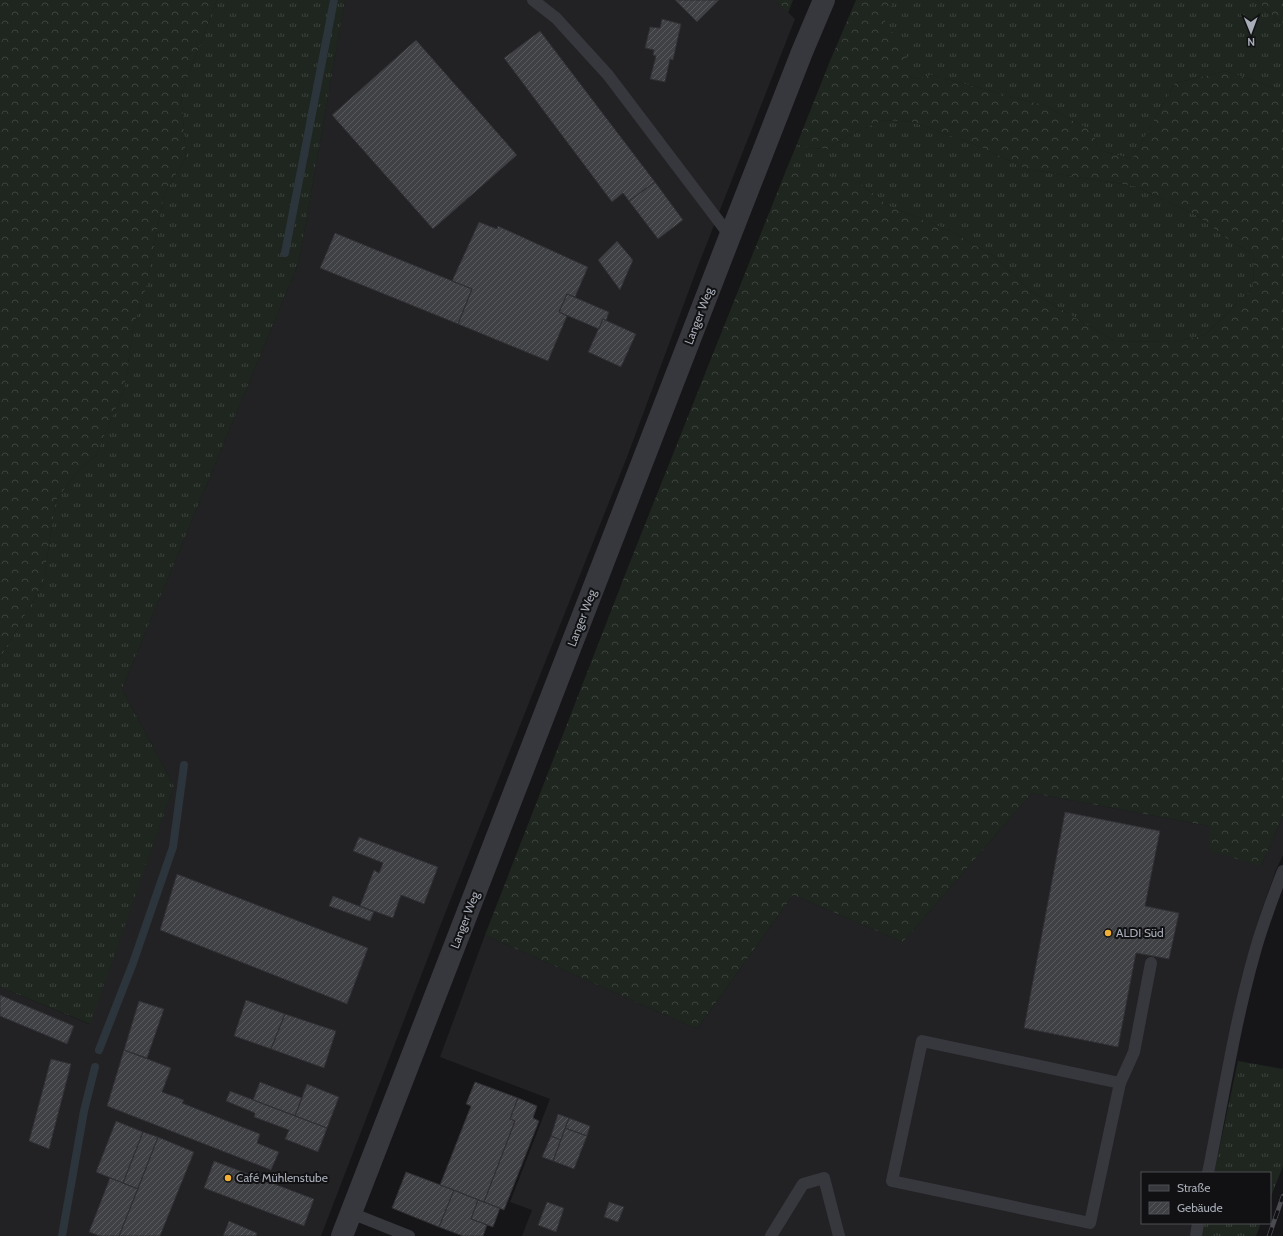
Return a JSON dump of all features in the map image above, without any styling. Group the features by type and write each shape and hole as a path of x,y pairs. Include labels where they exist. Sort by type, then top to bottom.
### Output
{"street":[{"name":"Langer Weg","path":"342,1236 730,236 824,0"}],"lane":[{"path":"533,0 556,18 608,75 730,236"},
{"path":"1208,1172 1249,973 1269,907 1283,871"},
{"path":"1120,1083 922,1041 892,1181 1090,1223 1120,1083 1134,1052 1151,963"},
{"path":"771,1236 803,1184 824,1178 839,1236"},
{"path":"351,1213 409,1236"},
{"path":"1196,1236 1198,1224"}],"shaded area":[{"path":"345,0 775,0 795,19 698,266 627,457 444,916 321,1236 0,1236 0,987 89,1024 174,786 122,689 299,262"},
{"path":"1032,793 1209,826 1261,866 1283,816 1283,855 1276,870 1259,918 1241,980 1203,1172 1141,1172 1141,1224 1194,1224 1191,1236 522,1236 532,1210 510,1202 550,1099 440,1057 485,935 697,1029 793,895 903,942"}],"green space":[{"path":"0,0 217,0 181,94 186,157 164,195 146,288 134,324 124,389 96,455 78,471 56,500 43,584 0,658"},
{"path":"217,0 345,0 299,262 122,689 174,786 90,1024 0,987 0,658 43,584 56,500 78,471 96,455 124,389 134,324 146,287 164,195 186,157 181,94"},
{"path":"775,0 793,0 788,13"},
{"path":"856,0 893,0 884,24 903,43 909,67 907,74 916,79 932,75 1046,106 1092,131 1099,150 1132,159 1175,83 1226,71 1283,91 1283,816 1261,866 1210,851 1209,826 1032,793 903,942 793,895 697,1029 485,935 632,557 787,168 799,169 858,182 889,206 951,231 995,257 1029,290 1114,341 1174,342 1205,335 1253,288 1254,255 1229,240 1196,215 1135,186 1026,169 979,146 913,122 883,120 844,138 829,149 809,148 797,144"},
{"path":"893,0 1257,0 1267,11 1283,23 1283,91 1226,71 1175,83 1132,159 1099,150 1092,131 1046,106 932,75 916,79 907,74 883,24"},
{"path":"1257,0 1283,0 1283,23 1267,11"},
{"path":"883,120 913,122 979,146 1026,169 1135,186 1196,215 1229,240 1254,255 1253,288 1205,335 1174,342 1114,341 1029,290 995,257 951,231 889,206 858,182 787,168 797,144 809,148 829,149 844,138"},
{"path":"1238,1061 1283,1069 1283,1166 1271,1196 1271,1172 1214,1172"},
{"path":"1203,1224 1261,1224 1256,1236 1201,1236"}],"building":[{"path":"675,0 719,0 697,22"},
{"path":"662,19 681,24 673,60 670,59 665,82 650,79 656,56 653,55 654,50 645,48 650,27 660,28"},
{"path":"540,31 655,182 629,201 623,193 612,202 504,58"},
{"path":"416,40 517,155 433,229 332,115"},
{"path":"655,182 683,220 658,239 629,201"},
{"path":"479,222 497,229 498,226 588,267 575,297 567,294 559,312 567,316 548,361 458,324 472,289 452,281"},
{"path":"335,233 472,289 458,324 320,268"},
{"path":"617,241 633,260 620,290 598,260"},
{"path":"567,294 609,312 606,321 603,319 599,329 559,312"},
{"path":"603,319 636,334 621,367 588,352"},
{"name":"ALDI Süd","path":"1065,812 1160,831 1145,906 1179,913 1169,959 1136,953 1118,1047 1024,1028"},
{"path":"359,837 438,867 424,904 401,895 393,918 360,906 374,870 379,873 383,863 353,851"},
{"path":"177,874 368,948 347,1004 160,930"},
{"path":"333,896 374,912 370,921 329,906"},
{"path":"0,995 74,1026 67,1044 0,1016"},
{"path":"246,1000 285,1014 271,1049 234,1036"},
{"path":"139,1001 164,1009 147,1058 124,1050"},
{"path":"285,1014 336,1031 324,1068 271,1049"},
{"path":"124,1050 171,1068 162,1092 184,1100 182,1103 260,1134 257,1143 279,1152 271,1170 107,1106"},
{"path":"51,1059 71,1064 49,1149 29,1141"},
{"path":"260,1082 302,1098 295,1116 253,1100"},
{"path":"475,1082 518,1098 510,1119 515,1121 484,1202 440,1185 471,1106 466,1104"},
{"path":"307,1084 339,1097 327,1128 295,1116"},
{"path":"230,1091 327,1128 318,1152 285,1139 289,1130 254,1117 255,1113 226,1101"},
{"path":"518,1098 537,1106 533,1118 539,1121 504,1210 484,1202 515,1121 510,1119"},
{"path":"558,1114 569,1118 561,1140 551,1136"},
{"path":"569,1118 590,1126 587,1136 565,1128"},
{"path":"116,1121 143,1132 123,1183 96,1172"},
{"path":"565,1128 587,1136 574,1169 553,1161"},
{"path":"143,1132 158,1137 138,1189 123,1183"},
{"path":"551,1136 561,1140 553,1161 542,1157"},
{"path":"158,1137 194,1152 160,1236 119,1236"},
{"path":"214,1161 314,1199 304,1226 204,1188"},
{"path":"406,1172 454,1190 439,1227 392,1208"},
{"path":"110,1178 138,1189 119,1236 100,1236 89,1232"},
{"path":"454,1190 478,1200 471,1219 487,1225 483,1236 463,1236 439,1227"},
{"path":"478,1200 500,1208 493,1227 471,1219"},
{"path":"547,1202 564,1208 556,1232 538,1225"},
{"path":"609,1202 624,1207 618,1222 604,1217"},
{"path":"229,1221 257,1233 256,1236 223,1236"}],"waterway":[{"path":"285,253 334,0"},
{"path":"99,1050 133,963 173,847 184,765"},
{"path":"62,1236 84,1111 95,1067"}],"railway":[{"path":"1269,1236 1283,1196"}],"place":[{"name":"ALDI Süd","path":"1108,933"},
{"name":"Café Mühlenstube","path":"228,1178"}]}
